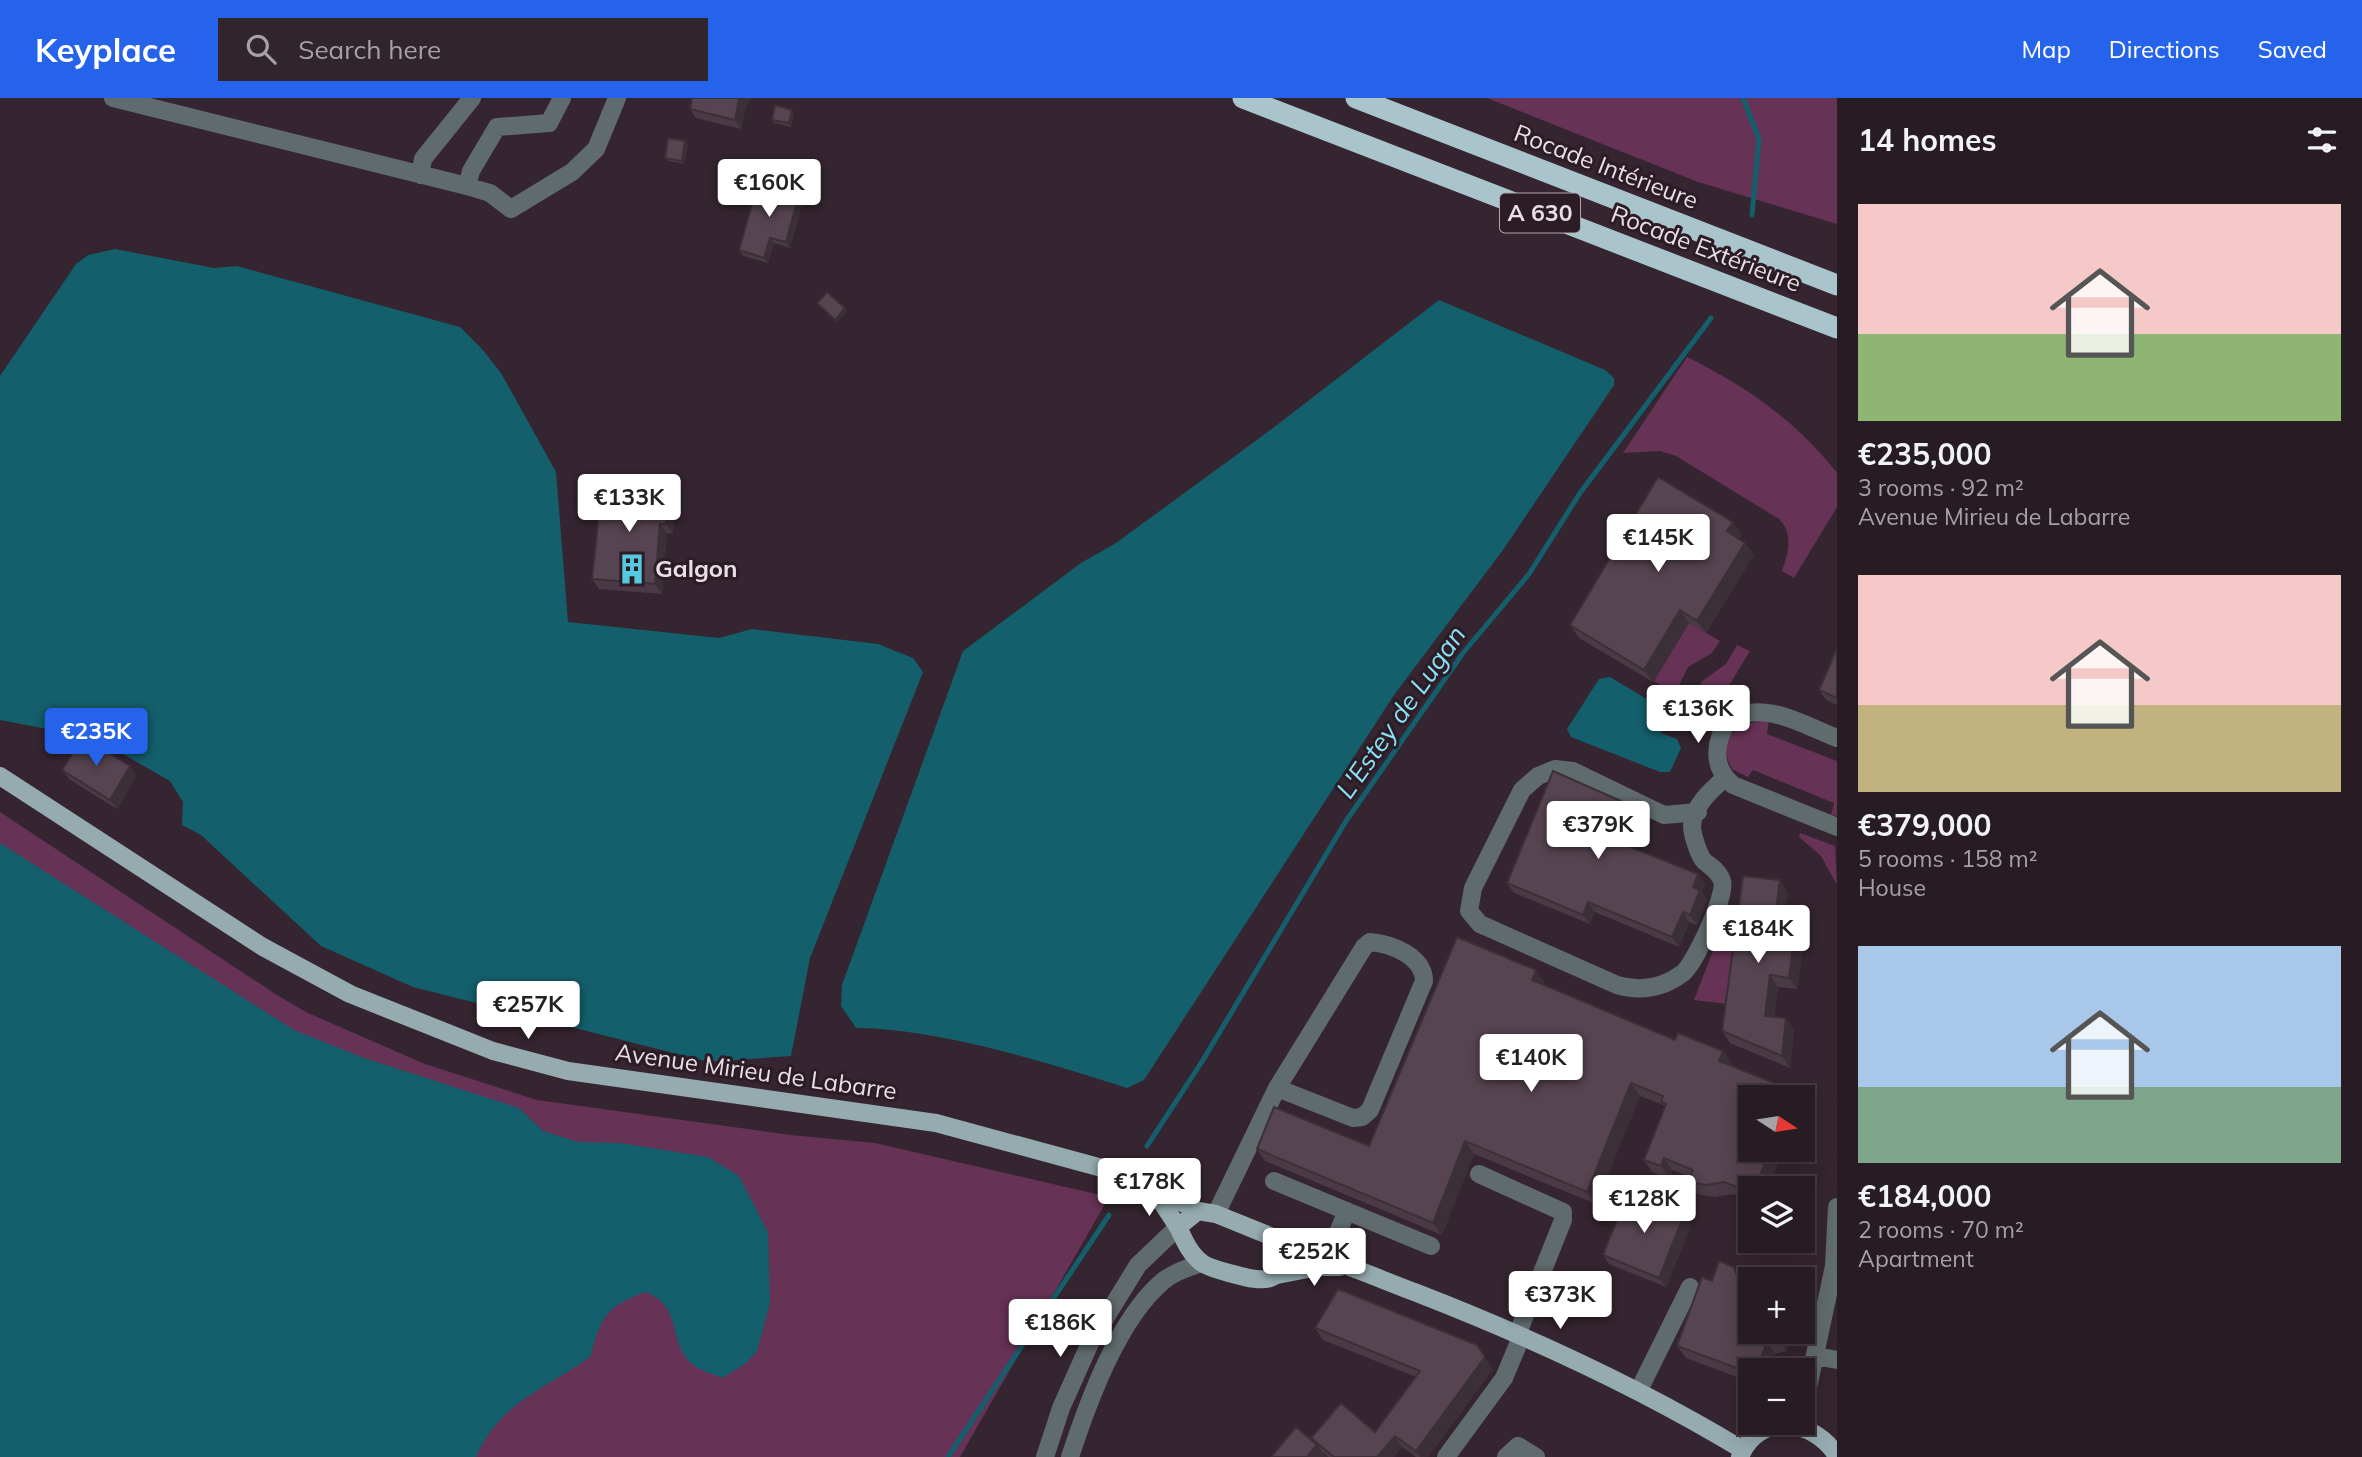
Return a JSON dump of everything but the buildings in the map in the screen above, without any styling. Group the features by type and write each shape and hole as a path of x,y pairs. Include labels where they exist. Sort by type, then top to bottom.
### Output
{"highway":[{"name":"Rocade Extérieure","path":"1243,98 1837,328"},
{"name":"Rocade Intérieure","path":"1356,98 1837,285"}],"main road":[{"name":"Avenue Mirieu de Labarre","path":"0,776 262,947 350,994 493,1051 568,1071 936,1123 1102,1168 1270,1236 1282,1245 1328,1256 1520,1334 1639,1390 1742,1453"},
{"path":"1147,1185 1178,1227 1185,1244 1202,1263"},
{"path":"1178,1227 1207,1212"},
{"path":"1277,1275 1282,1265 1282,1245"},
{"name":"Avenue Mirieu de Labarre","path":"1202,1263 1251,1279 1265,1280 1318,1267 1350,1267"},
{"path":"1815,1432 1828,1442 1837,1456"},
{"path":"1742,1453 1758,1435"}],"street":[{"path":"113,98 467,186 490,193 511,209 572,172 596,149 617,98"},
{"path":"420,175 423,159 472,98"},
{"path":"467,186 471,171 496,127 549,123 562,98"},
{"path":"1687,707 1724,727"},
{"path":"1837,738 1772,713 1755,710 1741,713 1724,727 1717,749 1718,765 1725,778 1742,790 1837,827"},
{"path":"1698,812 1664,814 1573,771 1555,769 1538,776 1522,790 1473,888 1469,911 1479,924 1617,985 1637,991 1665,983 1685,971 1723,898 1723,881 1715,869 1701,859 1692,826 1698,812 1705,794 1725,778"},
{"path":"1207,1212 1277,1088 1364,947 1377,943 1419,961 1424,968 1423,981 1370,1110 1362,1117 1353,1118 1277,1088"},
{"path":"1446,1457 1504,1378 1563,1220 1563,1212 1479,1174"},
{"path":"1273,1181 1431,1246"},
{"path":"1837,1207 1833,1266 1815,1356 1837,1360"},
{"path":"1328,1256 1347,1212"},
{"path":"1045,1457 1066,1396 1090,1343 1138,1265 1178,1227"},
{"path":"1070,1457 1097,1384 1147,1296 1172,1275 1202,1263"},
{"path":"1639,1390 1690,1287"},
{"path":"1506,1457 1518,1446 1536,1457"}],"shaded area":[{"path":"1487,98 1837,98 1837,224 1698,182"},
{"path":"1687,357 1730,380 1769,406 1805,437 1837,473 1837,507 1794,578 1782,571 1788,551 1788,537 1779,519 1676,456 1660,451 1623,453"},
{"path":"1689,623 1720,641 1712,653 1688,667 1677,689 1669,690 1654,681"},
{"path":"1737,645 1750,651 1713,712 1701,700 1701,682 1726,664"},
{"path":"1769,720 1767,734 1837,761 1837,816 1831,815 1834,803 1753,770 1748,777 1732,769 1726,748 1733,733 1748,724"},
{"path":"0,812 277,995 308,1013 425,1064 537,1100 791,1135 875,1143 1109,1197 960,1457 0,1457"},
{"path":"1800,833 1835,846 1837,885 1821,856 1799,837"},
{"path":"1726,917 1743,922 1735,1005 1694,1000"}],"water":[{"path":"115,249 214,268 237,266 460,327 501,373 556,472 568,622 719,638 752,629 878,644 913,658 923,672 810,958 791,1056 709,1062 413,987 321,946 201,835 182,825 183,802 170,781 95,738 0,720 0,376 76,264 88,255"},
{"path":"1439,300 1605,370 1614,378 1614,385 1503,550 1394,695 1144,1080 1127,1088 1028,1058 956,1040 856,1028 841,1006 842,985 963,651 1081,563 1116,543 1265,434"},
{"path":"1610,677 1665,710 1668,716 1661,733 1677,739 1681,748 1670,772 1660,772 1571,737 1567,729 1599,679"},
{"path":"0,843 294,1030 364,1058 519,1108 543,1131 578,1142 620,1143 708,1157 739,1176 768,1232 770,1303 757,1351 745,1364 722,1378 699,1369 681,1348 666,1308 646,1292 614,1308 602,1323 590,1357 511,1409 486,1438 476,1457 0,1457"}],"waterway":[{"name":"L'Estey de Lugan","path":"1743,98 1759,139 1752,215"},
{"name":"L'Estey de Lugan","path":"1147,1146 1203,1060 1346,821 1463,653 1529,574 1580,493 1711,318"},
{"name":"L'Estey de Lugan","path":"948,1457 1109,1215"}],"place":[{"name":"Galgon","path":"632,569"}]}
